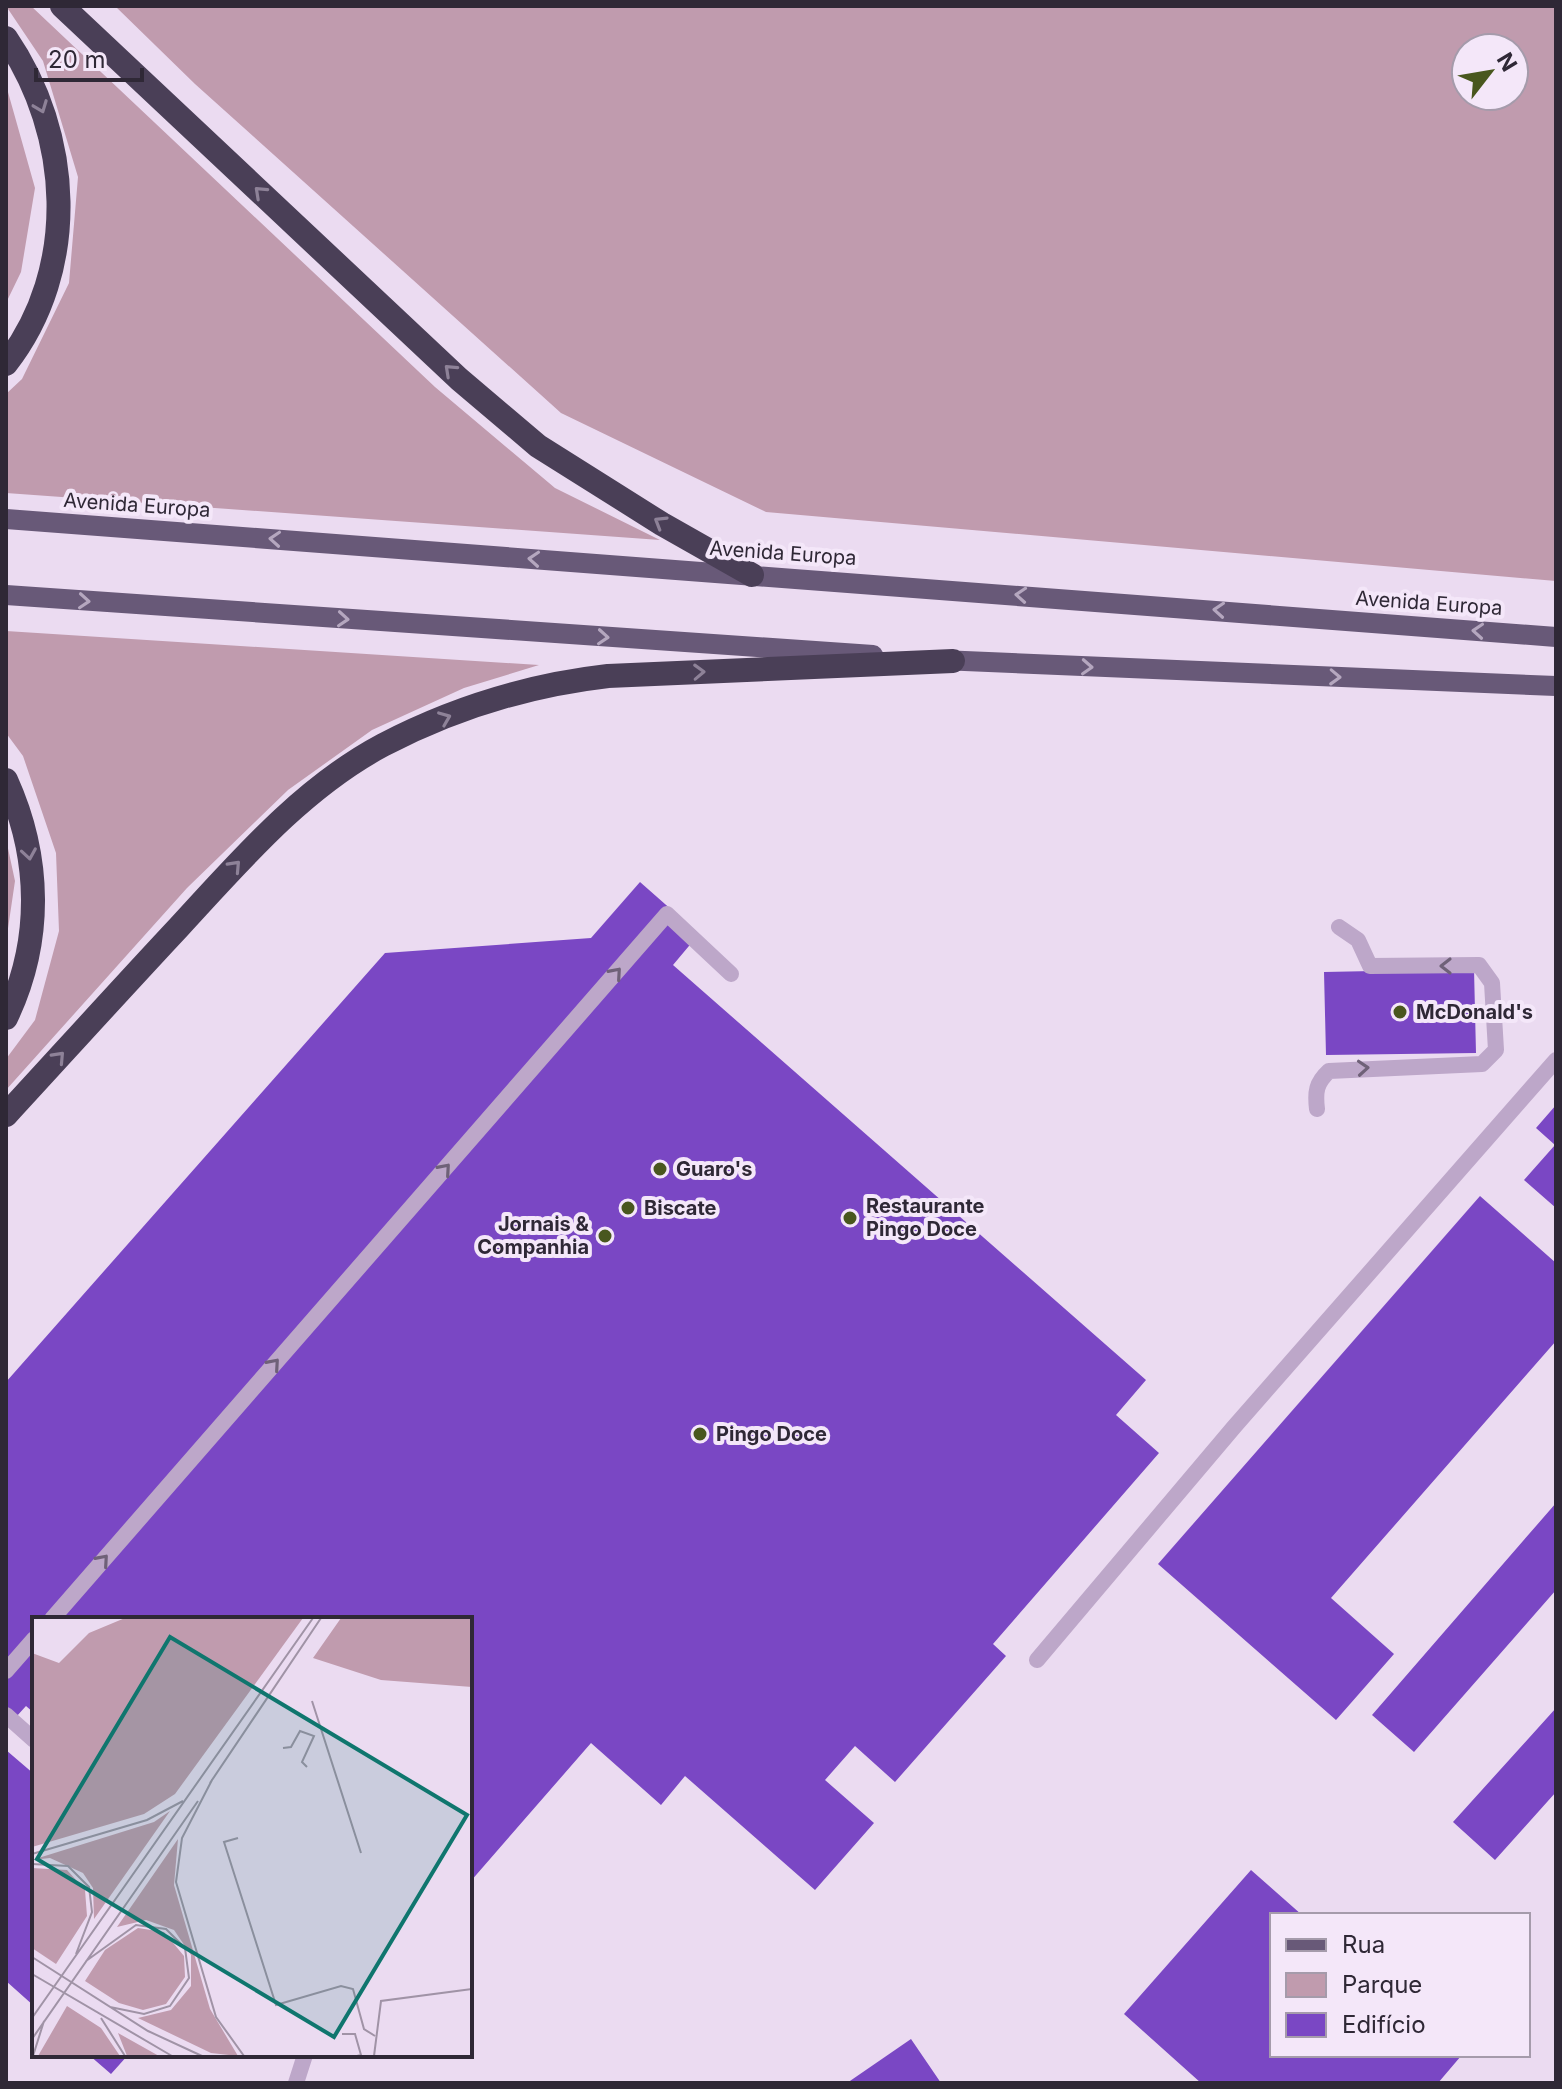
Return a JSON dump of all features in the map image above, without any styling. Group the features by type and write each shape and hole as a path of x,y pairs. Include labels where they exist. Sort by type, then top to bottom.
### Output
{"highway":[{"path":"62,6 459,379 538,446 662,524 752,575"},
{"path":"6,38 29,78 50,131 60,212 56,249 43,297 6,364"},
{"path":"6,1115 252,848 314,791 381,746 498,697 557,682 608,676 953,661"},
{"path":"6,780 20,812 30,852 33,884 33,936 6,1018"}],"main road":[{"name":"Avenida Europa","path":"6,519 1556,637"},
{"path":"6,595 953,661 1556,686"}],"lane":[{"path":"54,1617 667,914 731,974"},
{"path":"1317,1109 1315,1094 1319,1080 1329,1071 1482,1064 1496,1050 1492,983 1479,965 1370,966 1358,940 1339,927"},
{"path":"1037,1660 1234,1427 1556,1060"},
{"path":"6,1671 32,1641"},
{"path":"6,1715 32,1738"},
{"path":"296,2083 304,2057"}],"green space":[{"path":"6,6 31,6 435,387 555,488 660,540 6,493 6,394 22,379 69,283 78,177 43,61"},
{"path":"115,6 1556,6 1556,581 766,512 561,413 195,84"},
{"path":"6,85 35,188 21,272 6,303"},
{"path":"6,631 539,665 464,688 372,730 288,790 187,888 6,1090 6,1059 35,1020 59,931 56,853 23,756 6,733"},
{"path":"6,839 15,881 6,942"}],"building":[{"name":"Pingo Doce","path":"640,882 699,934 673,965 1146,1380 1116,1415 1159,1453 993,1644 1006,1656 895,1782 855,1746 825,1780 874,1823 815,1890 685,1776 661,1805 591,1743 472,1880 472,1617 32,1617 32,1711 26,1706 6,1728 6,1382 385,953 591,938"},
{"name":"McDonald's","path":"1474,969 1476,1053 1326,1055 1324,972"},
{"path":"1556,1105 1556,1208 1524,1180 1555,1145 1536,1128"},
{"path":"1480,1196 1556,1263 1556,1341 1331,1598 1394,1654 1336,1720 1158,1564"},
{"path":"1556,1503 1556,1590 1414,1752 1372,1715"},
{"path":"1556,1708 1556,1792 1495,1860 1453,1822"},
{"path":"6,1750 32,1772 32,2004 6,1981"},
{"path":"1251,1870 1300,1913 1270,1913 1270,2057 1460,2057 1438,2083 1201,2083 1124,2014"},
{"path":"911,2039 941,2083 847,2083"},
{"path":"91,2057 126,2057 111,2074"}],"place":[{"name":"McDonald's","path":"1400,1012"},
{"name":"Guaro's","path":"660,1169"},
{"name":"Biscate","path":"628,1208"},
{"name":"Restaurante Pingo Doce","path":"850,1218"},
{"name":"Jornais & Companhia","path":"605,1236"},
{"name":"Pingo Doce","path":"700,1434"}]}
